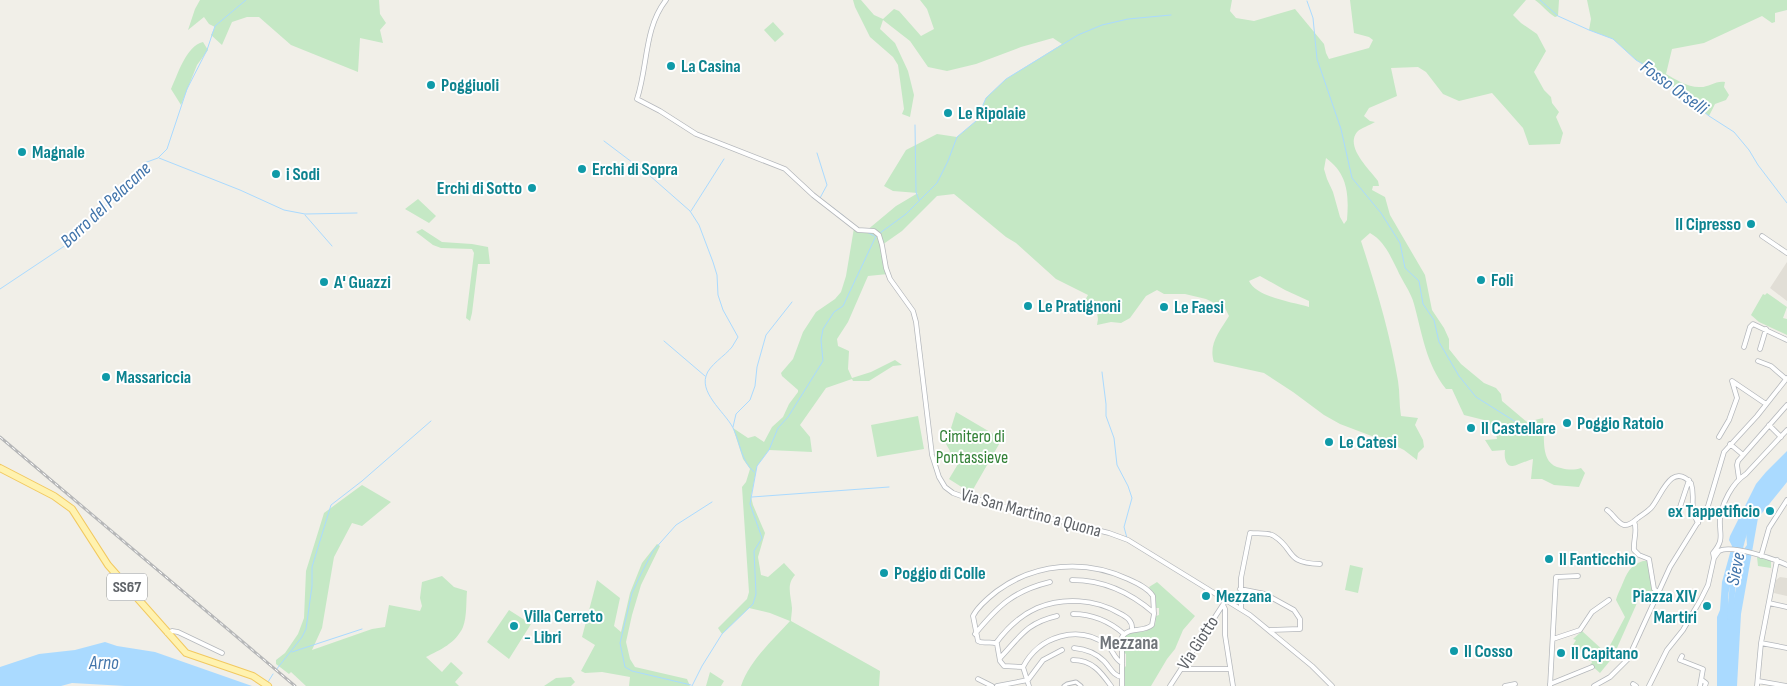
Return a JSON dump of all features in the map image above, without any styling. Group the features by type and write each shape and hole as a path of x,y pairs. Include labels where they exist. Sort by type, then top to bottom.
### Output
{"main road":[{"name":"SS67","path":"0,468 54,496 72,509 108,565 186,653 253,676 268,686"}],"street":[{"name":"Via San Martino a Quona","path":"666,0 658,10 653,24 646,52 642,84 636,98 696,134 785,169 813,195 858,230 874,231 879,235 890,279 913,311 916,322 932,455 939,477 945,487 953,493 987,501 1011,510 1128,540 1225,604 1241,609 1270,630 1332,686"},
{"path":"1762,236 1787,253"},
{"path":"1744,347 1752,325 1758,325 1787,340"},
{"path":"1760,350 1766,329"},
{"path":"1594,686 1610,677 1628,659 1670,566 1708,506 1721,459 1730,444 1757,416 1787,378 1771,366 1758,361"},
{"path":"1719,436 1729,420 1737,398 1732,381 1766,404"},
{"path":"1739,479 1737,465 1742,454 1787,405"},
{"path":"1769,425 1781,437"},
{"path":"1649,686 1667,650 1683,630 1708,585 1714,553 1721,541 1720,520 1724,503 1739,479 1746,474 1787,430"},
{"path":"1730,444 1742,454"},
{"path":"1607,510 1624,525 1634,521 1650,510 1668,481 1681,476 1689,480 1693,488 1693,510 1698,524"},
{"path":"1678,513 1689,480"},
{"path":"1759,555 1769,528 1787,500"},
{"path":"1634,521 1637,531 1634,550 1639,555 1649,559 1654,589 1657,593"},
{"path":"1241,609 1241,578 1250,533 1270,534 1296,560 1308,564 1320,564"},
{"path":"1714,558 1721,550 1727,549 1759,555 1787,565"},
{"path":"1757,686 1761,643 1777,560"},
{"path":"996,643 981,643 978,641 972,620 974,614 986,600 1011,582 1029,574 1060,567 1079,566 1113,573 1134,582 1152,594 1154,614 1153,624 1150,627 1132,630 1124,634 1122,638 1122,686"},
{"path":"1578,576 1556,577 1550,685 1592,667"},
{"path":"1072,580 1096,582 1119,589 1132,596 1154,614"},
{"path":"975,632 1007,600 1028,588 1050,582"},
{"path":"1240,589 1265,594 1294,610 1298,616 1300,629 1270,630"},
{"path":"1553,640 1580,630 1592,612 1609,600"},
{"path":"996,643 1008,628 1026,614 1059,602 1089,602 1110,608 1130,620 1132,630"},
{"path":"1225,604 1225,635 1233,686"},
{"name":"Via Giotto","path":"1170,686 1225,604"},
{"path":"1769,604 1787,606"},
{"path":"1073,614 1103,620 1124,634"},
{"path":"1000,658 1017,637 1030,627 1042,620 1057,616"},
{"path":"167,633 172,631 178,632 222,653"},
{"path":"1023,667 1039,646 1053,639 1067,636 1084,636 1099,641 1110,648 1116,659 1122,663"},
{"path":"996,643 1002,664 1006,667 1020,665 1023,667"},
{"path":"1761,643 1787,648"},
{"path":"1074,648 1095,654 1116,675 1122,677"},
{"path":"997,686 1028,680 1044,659 1062,650"},
{"path":"1682,656 1680,660 1704,670 1700,686"},
{"path":"1074,660 1082,660 1092,665 1111,686"},
{"path":"1023,667 1029,686"},
{"path":"1181,669 1230,669"},
{"path":"978,679 992,686"},
{"path":"1702,680 1706,683 1705,686"},
{"path":"1758,681 1787,686"},
{"path":"1064,686 1076,682 1081,686"},
{"path":"1505,686 1514,684"}],"shaded area":[{"path":"1787,262 1787,301 1770,288"},
{"path":"1780,577 1787,578 1787,596 1774,593 1776,580"}],"green space":[{"path":"200,0 379,0 380,14 386,23 380,30 383,43 360,38 358,72 291,45 259,17 247,17 232,22 222,45 211,35 215,27 209,24 204,17 188,30"},
{"path":"853,0 861,0 874,15 883,19 894,9 899,11 921,36 934,29 927,9 920,0 1232,0 1230,11 1236,18 1254,21 1295,9 1324,44 1329,59 1369,48 1373,40 1354,33 1350,0 1526,0 1513,15 1537,34 1546,51 1534,72 1559,112 1556,117 1563,133 1560,144 1529,145 1523,128 1492,93 1459,101 1443,94 1426,72 1418,67 1391,68 1397,96 1369,108 1364,116 1370,121 1375,122 1357,132 1354,144 1360,158 1378,181 1379,186 1373,186 1372,190 1385,197 1390,215 1425,275 1432,310 1449,339 1449,349 1461,364 1484,383 1496,388 1501,394 1502,401 1527,422 1543,418 1544,448 1549,461 1564,469 1581,468 1585,473 1579,487 1554,485 1542,479 1531,479 1533,459 1510,466 1506,460 1505,450 1492,451 1485,440 1497,439 1496,434 1487,428 1484,420 1464,415 1452,389 1446,389 1439,379 1429,359 1411,295 1386,249 1370,233 1361,241 1391,345 1398,381 1401,416 1418,418 1415,425 1423,440 1424,447 1418,453 1417,460 1404,450 1390,443 1340,424 1324,415 1264,373 1214,362 1214,343 1229,316 1225,308 1206,299 1185,294 1164,294 1157,290 1146,296 1130,318 1121,323 1111,322 1097,325 1096,307 1083,304 1088,295 1056,279 1016,243 954,194 937,196 902,231 882,245 888,274 868,276 848,322 837,339 838,346 849,351 848,369 852,378 871,372 895,360 902,365 893,366 869,381 853,381 852,379 826,388 800,425 810,437 812,452 769,450 757,466 751,497 765,533 758,557 761,575 768,577 784,563 795,575 790,586 791,621 880,671 879,686 741,686 756,659 790,621 770,613 749,608 722,634 718,628 747,599 749,592 742,487 746,482 750,469 743,459 733,428 748,438 755,436 764,442 772,427 783,417 798,390 781,373 793,359 803,332 816,312 835,299 841,292 846,276 854,228 866,231 896,206 918,193 893,191 884,186 906,150 937,134 957,137 976,121 986,98 1006,79 1062,44 1053,38 1021,47 976,64 947,71 928,67 910,41 883,20 880,29 895,43 908,71 914,95 910,117 902,114 904,109 898,65 893,57 870,37","holes":["1326,158 1339,171 1346,186 1348,211 1347,220 1344,224 1324,169","1260,276 1309,301 1309,307 1275,298 1259,291 1249,281"]},
{"path":"1535,0 1559,0 1558,16 1552,15"},
{"path":"1587,0 1787,0 1787,10 1775,13 1775,22 1772,23 1762,16 1704,43 1672,49 1666,74 1695,87 1725,82 1724,87 1729,95 1726,100 1715,104 1709,116 1651,69 1636,60 1613,39 1589,30 1591,19"},
{"path":"773,22 784,34 775,42 764,30"},
{"path":"203,42 208,50 197,65 181,105 171,89 187,55 192,49"},
{"path":"418,199 436,216 429,223 405,209"},
{"path":"422,229 442,242 488,247 490,264 478,264 470,321 466,318 474,253 472,249 441,248 433,245 416,232"},
{"path":"1767,293 1787,307 1783,318 1787,319 1787,335 1759,322 1751,315 1763,294"},
{"name":"Cimitero di Pontassieve","path":"956,412 1002,439 971,493 949,479 958,464 948,457 950,451 946,444"},
{"name":"Cimitero di Pontassieve","path":"918,416 924,449 877,457 871,425"},
{"path":"362,485 391,502 362,526 352,523 334,557 322,628 312,650 372,629 385,627 389,605 420,611 422,606 420,598 422,582 442,576 454,587 467,591 465,619 460,633 456,637 437,652 426,657 442,672 451,662 463,673 455,682 459,686 306,686 291,672 289,674 276,664 276,660 285,653 298,634 304,618 306,571 324,513"},
{"path":"657,544 660,546 641,585 626,642 630,659 635,667 687,679 690,686 629,686 630,677 602,672 585,673 581,671 595,645 582,637 597,580 620,598 614,626 621,632 630,593 642,563"},
{"path":"1757,557 1771,560 1771,568 1758,566"},
{"path":"1643,561 1649,561 1653,589 1658,593 1656,599 1641,594 1613,657 1600,673 1590,664 1592,663 1591,660 1589,661 1573,645 1576,640 1573,639 1582,631 1606,653 1625,617 1616,600 1618,594 1630,570"},
{"path":"1350,565 1363,568 1358,593 1345,590"},
{"path":"1157,582 1195,616 1183,630 1175,649 1151,686 1125,686 1124,668 1126,666 1126,654 1123,652 1124,638 1129,632 1146,631 1155,625 1156,616 1159,615 1159,608 1156,608 1154,594 1149,587"},
{"path":"509,610 531,624 509,659 487,642"},
{"path":"710,672 724,681 721,686 706,686"},
{"path":"571,677 575,682 571,686 544,686 556,678"}],"water":[{"name":"Sieve","path":"1787,451 1787,482 1758,518 1741,614 1737,686 1717,686 1717,617 1720,610 1722,582 1732,546 1729,540 1756,484","holes":["1746,532 1747,545 1744,549 1747,554 1743,558 1741,578 1736,588 1732,608 1730,609 1729,589 1741,558 1739,552 1744,548 1738,547 1742,533"]},
{"name":"Arno","path":"105,642 117,646 155,652 252,686 125,686 72,683 61,686 0,686 0,667 39,654 75,650"}],"waterway":[{"name":"Borro del Pelacane","path":"0,289 66,245 140,172 144,163 158,158 167,149 187,89 207,50 215,26 246,0"},
{"name":"Fosso Orselli","path":"1540,0 1558,16 1613,39 1636,60 1651,69 1709,116 1734,132 1787,203"},
{"path":"1307,1 1313,18 1317,59 1341,129 1352,178 1381,213 1400,243 1405,268 1419,281 1423,304 1434,320 1439,342 1459,376 1476,397 1527,429"},
{"path":"880,233 906,214 937,183 957,137 976,121 986,98 1006,79 1078,35 1102,25 1128,19 1171,15"},
{"path":"915,125 916,192 919,200"},
{"path":"604,141 649,175 690,211 699,225 717,275 718,295 723,310 738,337 732,347 710,368 705,383 711,397 731,424 744,458 754,472"},
{"path":"817,153 827,185 820,198 845,217"},
{"path":"159,158 240,190 284,210 305,214 357,213"},
{"path":"691,211 724,159"},
{"path":"305,215 332,246"},
{"path":"867,232 874,236"},
{"path":"692,686 722,634 753,604 756,594 754,551 762,538 750,504 757,466 769,450 778,428 788,417 823,361 821,340 823,329 834,312 843,306 876,236"},
{"path":"733,427 736,414 750,400 755,386 757,367 766,335 792,302"},
{"path":"664,341 705,376"},
{"path":"1102,372 1106,416 1114,438 1117,465 1132,498 1124,527 1127,538"},
{"path":"276,670 306,629 312,586 312,567 331,505 362,481 431,421"},
{"path":"752,497 889,487"},
{"path":"691,685 632,671 625,667 620,643 632,593 653,551 676,525 712,502"},
{"name":"Sieve","path":"1738,555 1748,525"},
{"name":"Sieve","path":"1730,617 1734,570"},
{"path":"292,652 362,629"},
{"path":"268,682 273,674"}],"railway":[{"path":"0,437 295,686"}],"place":[{"name":"La Casina","path":"671,66"},
{"name":"Poggiuoli","path":"431,85"},
{"name":"Le Ripolaie","path":"948,113"},
{"name":"Magnale","path":"22,152"},
{"name":"Erchi di Sopra","path":"582,169"},
{"name":"i Sodi","path":"276,174"},
{"name":"Erchi di Sotto","path":"532,188"},
{"name":"Il Cipresso","path":"1751,224"},
{"name":"Foli","path":"1481,280"},
{"name":"A' Guazzi","path":"324,282"},
{"name":"Le Pratignoni","path":"1028,306"},
{"name":"Le Faesi","path":"1164,307"},
{"name":"Massariccia","path":"106,377"},
{"name":"Poggio Ratoio","path":"1567,423"},
{"name":"Il Castellare","path":"1471,428"},
{"name":"Le Catesi","path":"1329,442"},
{"name":"ex Tappetificio","path":"1770,511"},
{"name":"Il Fanticchio","path":"1549,559"},
{"name":"Poggio di Colle","path":"884,573"},
{"name":"Mezzana","path":"1206,596"},
{"name":"Piazza XIV Martiri","path":"1707,606"},
{"name":"Villa Cerreto - Libri","path":"514,626"},
{"name":"Il Cosso","path":"1454,651"},
{"name":"Il Capitano","path":"1561,653"}],"district":[{"name":"Mezzana","path":"1129,643"}]}
